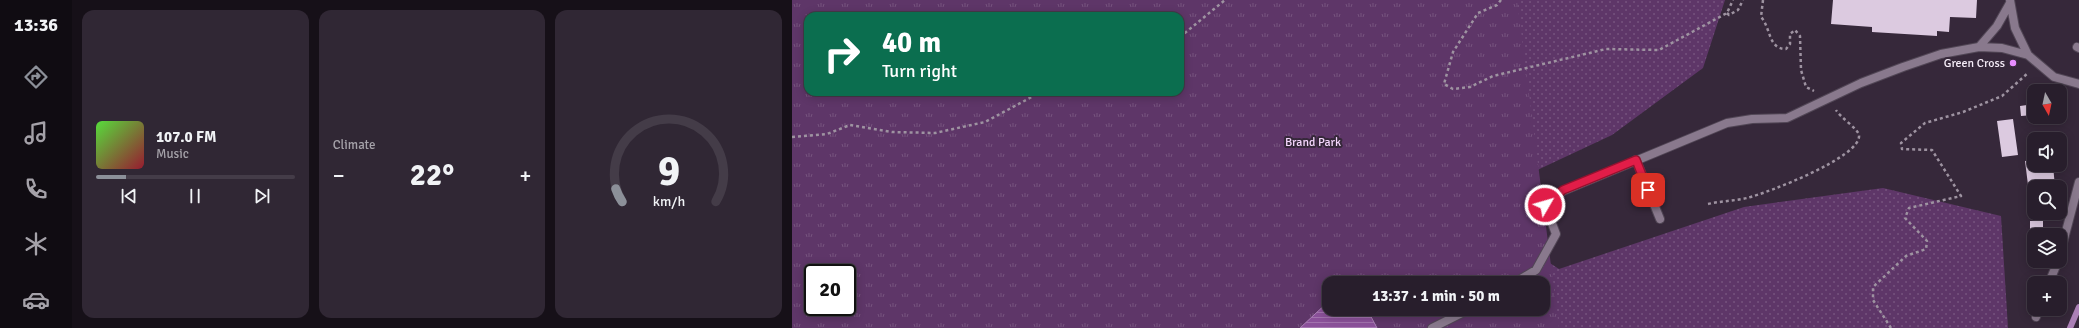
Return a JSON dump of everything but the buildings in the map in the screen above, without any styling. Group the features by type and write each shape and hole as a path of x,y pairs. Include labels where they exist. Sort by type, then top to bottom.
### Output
{"lane":[{"path":"1979,47 1997,26 2010,2"},
{"path":"2010,2 2015,28 2028,55 2037,65 2054,77 2079,84"},
{"path":"1526,276 1536,270 1556,234 1545,205 1563,190 1727,123 1752,119 1787,118 1831,99 1861,83 1942,54 1979,47 2002,48 2028,55"},
{"path":"1636,160 1660,219"},
{"path":"2067,228 2079,182"},
{"path":"1432,328 1456,316"}],"path":[{"path":"1184,34 1225,0"},
{"path":"1501,0 1497,5 1478,13 1453,52 1444,84 1452,89 1470,87 1493,76 1606,49 1659,50 1727,13 1733,0"},
{"path":"1727,13 1729,16 1738,10 1743,0"},
{"path":"1708,204 1749,198 1798,180 1855,146 1858,139 1857,131 1838,113 1831,99 1806,87 1801,70 1800,36 1795,30 1790,34 1790,44 1786,49 1779,49 1774,45 1765,21 1761,17 1763,0"},
{"path":"1891,328 1873,300 1873,287 1906,256 1926,249 1927,241 1905,218 1909,208 1961,196 1932,150 1902,149 1901,142 1925,123 1963,112 2002,96 2037,65"},
{"path":"792,137 827,134 850,125 892,132 935,133 985,122 1034,96"}],"green space":[{"name":"Brand Park","path":"792,0 1725,0 1703,68 1612,135 1497,189 1499,230 1559,269 1744,207 1883,188 2001,216 2008,328 792,328"},
{"name":"Brand Park","path":"792,0 1517,0 1559,328 792,328"}],"shaded area":[{"path":"1322,308 1322,316 1371,316 1377,328 1300,328"}],"waterway":[{"path":"2070,328 2079,307"}],"place":[{"name":"Green Cross","path":"2013,63"}],"route":[{"path":"1545,205 1563,190 1636,160 1648,190"}]}
